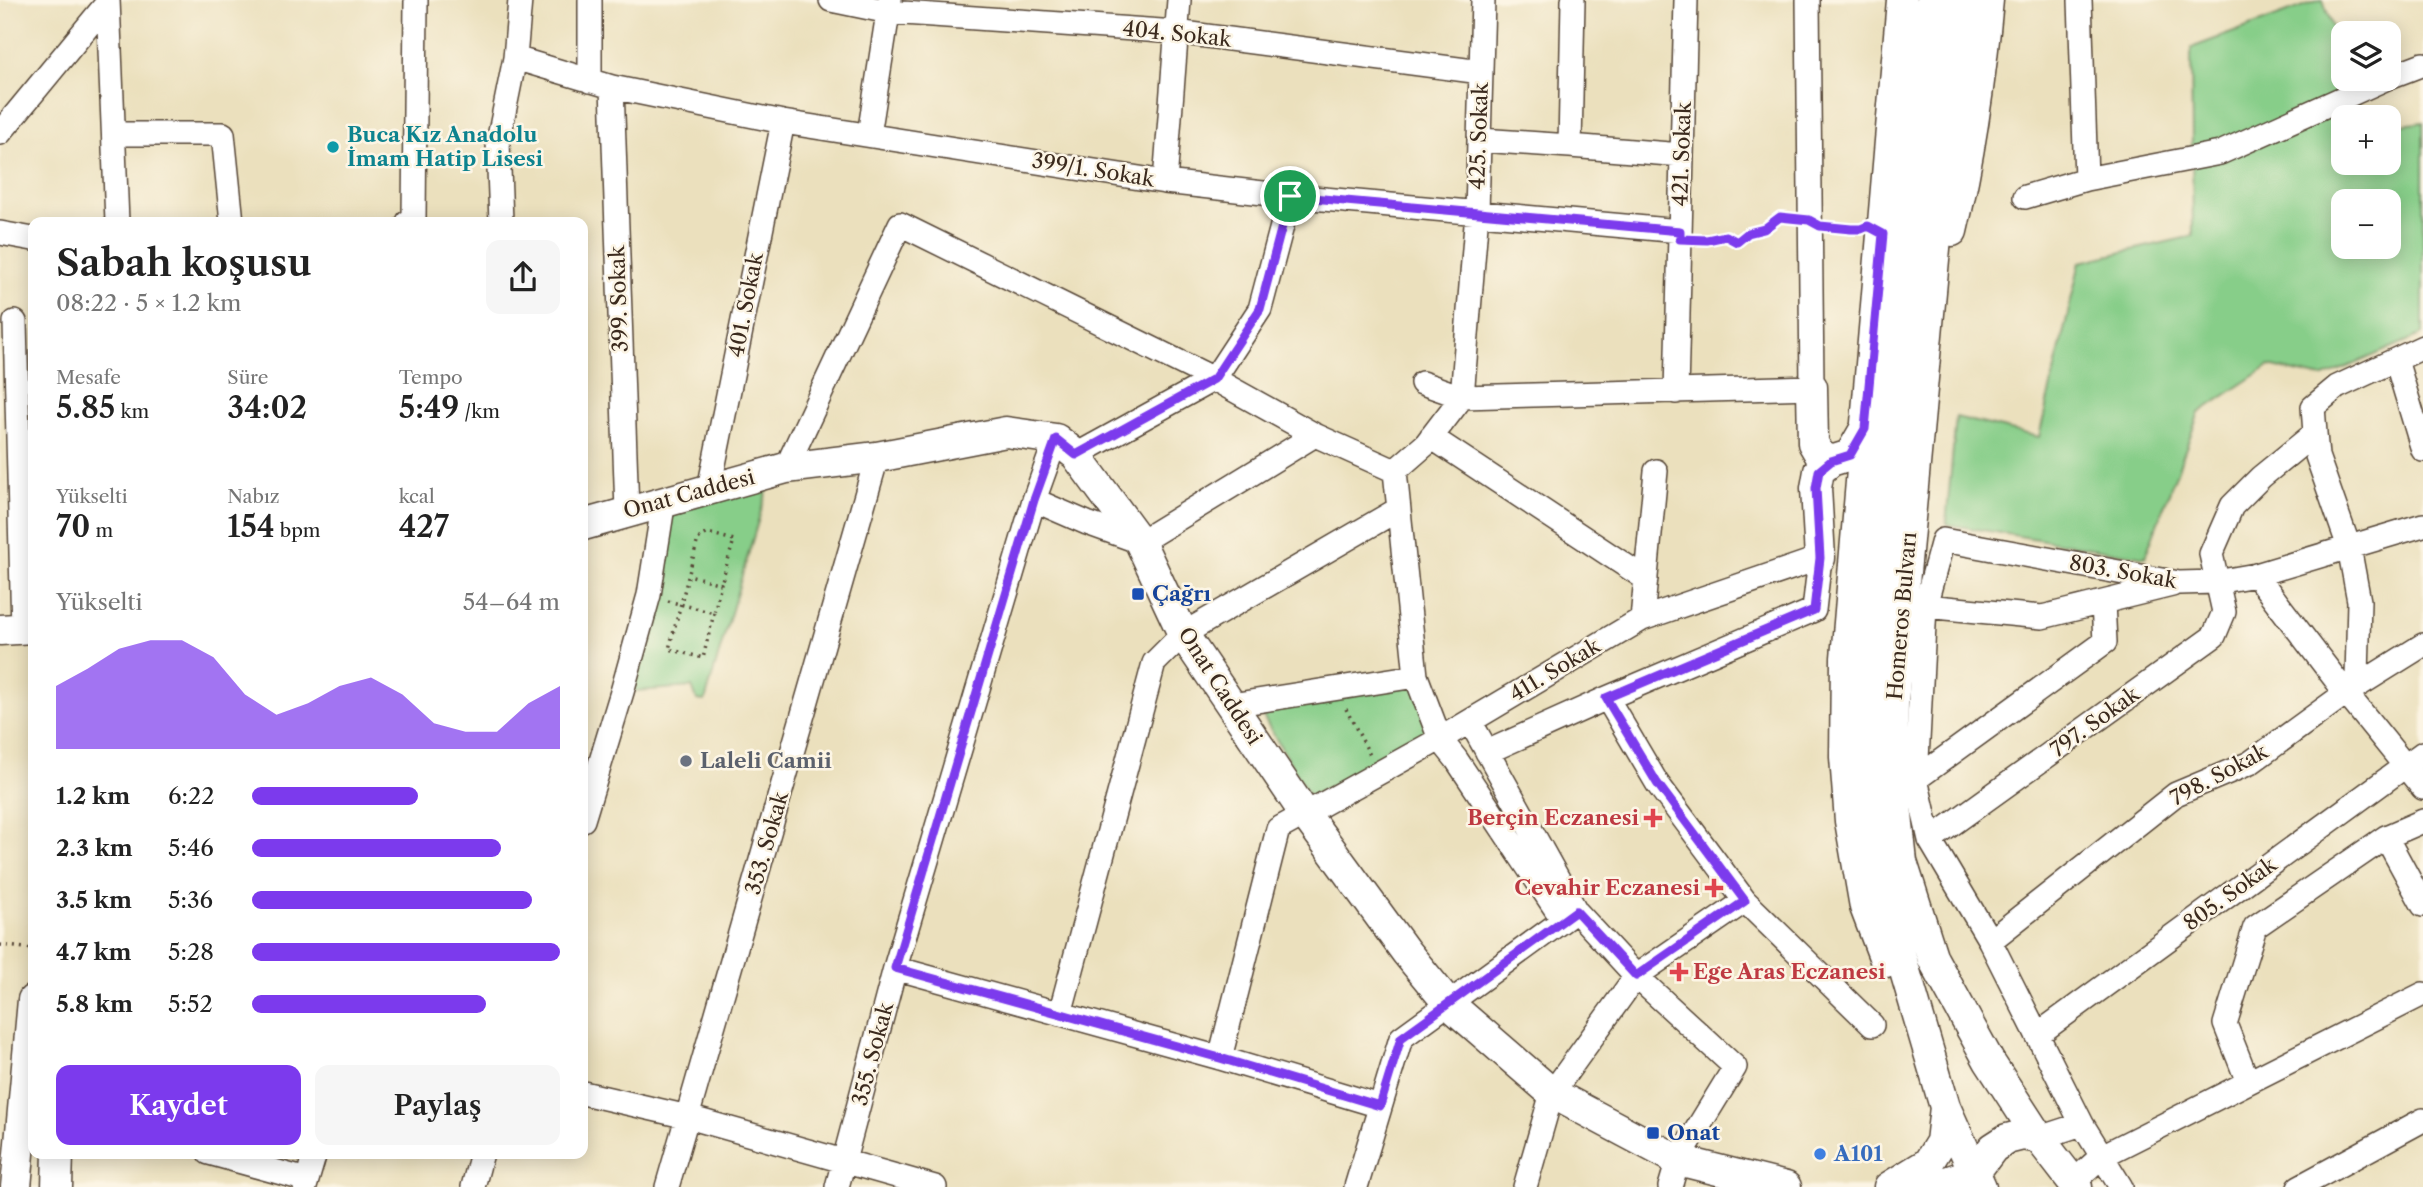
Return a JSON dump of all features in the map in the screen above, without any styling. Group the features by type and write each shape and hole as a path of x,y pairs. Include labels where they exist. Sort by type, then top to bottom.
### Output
{"main road":[{"path":"1902,0 1846,658 1845,757 1850,821 1865,907 1883,956 1929,1050"},
{"name":"Homeros Bulvarı","path":"1931,0 1873,634 1867,785 1894,931 1945,1107 1978,1180"},
{"name":"Homeros Bulvarı","path":"1958,0 1893,702 1892,768 1902,862 1933,960 1989,1061 2039,1138 2074,1185"},
{"path":"1925,348 1962,190 1988,0"},
{"path":"1812,387 1813,443 1820,455 1831,461"},
{"path":"1820,558 1816,488 1819,471 1831,461 1850,455 1865,429"},
{"name":"Onat Caddesi","path":"588,523 786,468 877,457 1006,432 1066,447 1140,542 1183,634 1231,705 1406,952 1448,1003 1552,1093 1674,1173 1786,1187"},
{"path":"16,1187 28,1055"},
{"path":"1889,1187 1928,1163 1941,1142 1945,1107"},
{"path":"1932,1187 1978,1180 1993,1148 2007,1139 2023,1135 2039,1138"},
{"path":"57,1187 58,1159"}],"street":[{"path":"414,217 416,0"},
{"path":"500,217 498,142 514,58 520,0"},
{"name":"399. Sokak","path":"590,0 601,84 627,511"},
{"name":"404. Sokak","path":"831,0 1176,32 1481,72"},
{"path":"1165,182 1179,0"},
{"name":"425. Sokak","path":"1462,397 1477,212 1483,0"},
{"path":"1570,146 1573,0"},
{"name":"421. Sokak","path":"1676,391 1686,0"},
{"path":"1422,383 1462,397 1812,387 1808,0"},
{"path":"2080,0 2086,179"},
{"path":"3,120 108,1"},
{"path":"108,1 117,217"},
{"path":"869,135 890,6"},
{"name":"399/1. Sokak","path":"514,58 601,84 783,122 1165,182 1680,235"},
{"path":"2401,73 2423,64"},
{"path":"2025,197 2086,179 2220,153 2358,91"},
{"name":"401. Sokak","path":"709,489 783,122"},
{"path":"114,134 223,134 231,217"},
{"path":"1480,140 1682,155"},
{"path":"1066,447 1214,379 1260,309 1290,196"},
{"path":"786,468 900,224 1214,379 1315,435 1395,471"},
{"path":"0,233 28,238"},
{"path":"16,322 22,631"},
{"path":"2346,693 2357,677 2359,601 2349,547 2316,456 2313,407 2337,387 2423,347"},
{"path":"2396,360 2423,450"},
{"path":"1462,397 1431,436 1395,471 1416,676 1440,739 1569,916 1735,1067 1674,1173"},
{"name":"797. Sokak","path":"1930,840 2214,636 2224,612 2211,554 2232,506 2261,477 2315,433"},
{"path":"1034,500 1140,542 1315,435"},
{"path":"1431,436 1646,579"},
{"name":"355. Sokak","path":"837,1187 895,968 1034,500 1066,447"},
{"name":"353. Sokak","path":"667,1187 877,457"},
{"path":"1642,619 1657,471"},
{"path":"588,804 649,595 664,500"},
{"path":"1060,1014 1154,663 1183,634 1397,510"},
{"name":"803. Sokak","path":"1925,606 1943,540 2179,583 2216,582 2256,575 2423,525"},
{"path":"1487,752 1606,698 1814,610 1820,558"},
{"name":"411. Sokak","path":"1220,1058 1278,829 1440,739 1642,619 1820,558"},
{"path":"2256,575 2346,693 2414,760 2423,788"},
{"path":"2121,1187 2082,1124 1990,941 1930,840 1916,779 1925,606 2042,617 2179,583"},
{"path":"1916,779 2105,642 2103,604"},
{"name":"798. Sokak","path":"1990,941 2176,794 2250,763 2346,693 2423,645"},
{"path":"1231,705 1416,676"},
{"path":"1606,698 1657,783 1745,901 1872,1025"},
{"path":"1470,720 1569,916"},
{"name":"805. Sokak","path":"2037,1035 2414,760"},
{"path":"2248,1082 2225,1024 2255,927 2386,837 2423,821"},
{"path":"2386,837 2423,905"},
{"path":"1525,1187 1552,1093 1636,976 1745,901"},
{"path":"1356,1187 1401,1038 1569,916"},
{"path":"895,968 1220,1058 1380,1106"},
{"path":"2074,1185 2102,1156 2423,994"},
{"path":"588,1094 688,1117 935,1187"},
{"path":"2299,1187 2423,1120"},
{"path":"2039,1138 2082,1124"},
{"path":"228,1159 306,1183 313,1159"},
{"path":"473,1187 480,1159"}],"path":[{"path":"1680,235 1707,240 1726,236 1737,242 1748,233 1764,229 1780,217 1809,220 1820,226 1861,229 1868,226 1883,234"},
{"path":"708,533 734,540 722,584 703,658 669,649 698,539 708,533"},
{"path":"688,575 722,584"},
{"path":"649,595 714,612"},
{"path":"1336,688 1379,773"},
{"path":"0,946 28,949"}],"green space":[{"path":"2323,0 2331,23 2331,91 2354,91 2359,105 2331,105 2331,175 2401,175 2401,125 2423,122 2423,334 2322,378 2269,366 2199,413 2145,557 1946,524 1956,417 2039,437 2080,262 2193,236 2191,48"},
{"path":"769,484 705,701 697,700 692,687 622,692 672,511"},
{"path":"1415,681 1433,734 1310,797 1258,708"}],"place":[{"name":"Buca Kız Anadolu İmam Hatip Lisesi","path":"333,147"},
{"name":"Çağrı","path":"1138,594"},
{"name":"Laleli Camii","path":"686,761"},
{"name":"Berçin Eczanesi","path":"1653,818"},
{"name":"Cevahir Eczanesi","path":"1714,888"},
{"name":"Ege Aras Eczanesi","path":"1679,972"},
{"name":"Onat","path":"1653,1133"},
{"name":"A101","path":"1820,1154"}],"route":[{"path":"1290,196 1680,231 1680,239 1707,240 1726,236 1737,242 1748,233 1764,229 1780,217 1809,220 1820,226 1861,229 1868,226 1883,234 1865,429 1850,455 1831,461 1819,471 1816,488 1820,558 1814,610 1606,698 1657,783 1745,901 1636,976 1576,911 1401,1038 1380,1106 1220,1058 895,968 1034,500 1056,439 1076,455 1214,379 1260,309 1290,196"}]}
